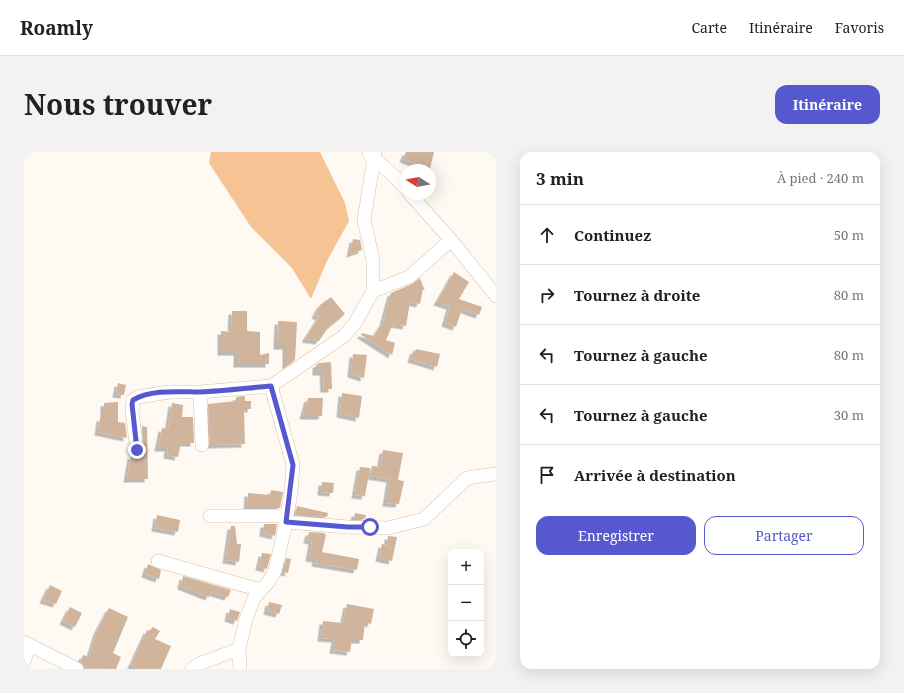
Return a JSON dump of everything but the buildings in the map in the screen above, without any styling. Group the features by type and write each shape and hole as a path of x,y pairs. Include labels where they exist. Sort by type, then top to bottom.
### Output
{"street":[{"path":"372,154 400,183"},
{"path":"137,450 132,404 133,400 138,397 169,392 200,392 271,386 344,336 355,323 372,291 372,260 364,220 372,154"},
{"path":"415,200 451,240 496,296"},
{"path":"372,291 409,277 451,240"},
{"path":"240,669 239,649 246,619 254,598 269,581 275,571 287,519 293,465 271,386"},
{"path":"200,392 202,445"},
{"path":"210,516 287,519 348,527 388,528 424,519 467,478 496,474"},
{"path":"158,561 260,590"},
{"path":"24,660 27,644 77,669"},
{"path":"192,669 201,663 239,649"}],"shaded area":[{"path":"211,152 320,152 345,203 349,221 327,261 311,299 292,268 251,227 209,163"}],"route":[{"path":"137,450 132,404 133,400 138,397 169,392 200,392 271,386 282,429 290,449 293,465 291,492 286,522 348,527 370,527"}]}
